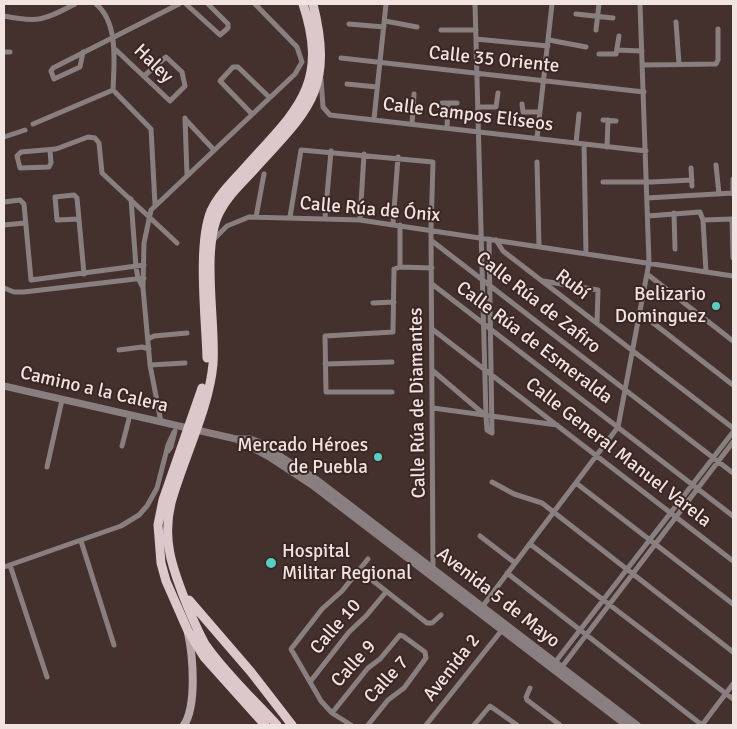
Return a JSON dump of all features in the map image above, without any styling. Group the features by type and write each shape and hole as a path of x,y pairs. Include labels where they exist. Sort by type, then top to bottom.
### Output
{"main road":[{"path":"209,377 204,242 207,221 223,192 298,108 304,98 313,70 313,49 310,22 304,4"},
{"path":"265,725 208,662 188,631 166,581 159,548 158,525 163,500 181,460 209,377 211,243 216,220 220,210 229,198 298,121 311,102 320,74 320,32 313,4"},
{"path":"181,460 166,526 170,560 204,642 277,725"},
{"path":"180,587 235,657 251,672 292,725"},
{"path":"184,725 191,707 191,652 188,631"}],"street":[{"path":"4,16 28,20 42,19 75,4"},
{"path":"96,4 103,13 116,50 112,90"},
{"path":"83,52 78,69 54,80 51,70 83,52 179,4"},
{"path":"186,4 220,36 228,28 228,24 208,4"},
{"path":"161,422 150,365 143,288 144,243 148,216 155,204 295,74 300,67 302,57 296,47 255,4"},
{"path":"374,119 386,4"},
{"path":"474,4 486,416 487,430 492,433 489,239"},
{"path":"537,138 552,4"},
{"path":"596,30 599,4"},
{"path":"482,607 618,427 649,263 640,4"},
{"path":"576,14 612,18"},
{"path":"385,21 417,27"},
{"path":"676,22 679,64"},
{"path":"348,24 384,27"},
{"path":"642,64 716,64 718,60 718,29"},
{"path":"441,30 476,30"},
{"path":"600,54 615,55 618,36"},
{"path":"476,39 586,47"},
{"name":"Haley","path":"116,50 170,101 185,83 182,72 169,58 163,58 144,76"},
{"path":"617,50 642,51"},
{"name":"Calle 35 Oriente","path":"341,58 644,92"},
{"path":"252,114 221,82 221,78 233,67 238,67 269,97"},
{"name":"Calle Campos Elíseos","path":"320,74 323,107 328,114 607,148 646,151"},
{"path":"347,84 377,88"},
{"path":"33,124 112,90"},
{"path":"112,90 151,129 155,204"},
{"path":"478,107 496,107 498,93"},
{"path":"412,124 414,94"},
{"path":"447,128 445,103 457,103"},
{"path":"522,104 523,112 539,112"},
{"path":"576,143 579,114"},
{"path":"187,175 185,118 214,150"},
{"path":"607,148 605,120 616,121"},
{"path":"4,137 25,130"},
{"path":"50,150 51,163 49,167 20,168 19,153 50,150 88,137 96,138 99,143 102,173 131,198 177,243"},
{"path":"584,144 586,254"},
{"path":"290,217 302,150 332,151 398,157 393,224"},
{"path":"325,218 332,151"},
{"path":"360,220 364,154"},
{"name":"Calle Rúa de Diamantes","path":"398,157 433,162 433,572"},
{"path":"537,162 538,246"},
{"path":"716,165 719,194"},
{"path":"603,182 692,183 691,168"},
{"path":"256,217 264,174"},
{"path":"647,198 733,193 733,179"},
{"path":"79,220 59,221 56,218 55,198 76,196 79,220 84,274"},
{"path":"131,198 136,267 138,278 143,288"},
{"path":"4,202 22,201 31,280 144,265"},
{"path":"648,216 700,212 703,220 706,272"},
{"path":"674,213 675,249"},
{"name":"Calle Rúa de Ónix","path":"211,243 232,222 256,217 360,220 432,229 733,276"},
{"path":"703,220 733,219 733,258"},
{"path":"4,225 25,223"},
{"path":"400,225 400,267"},
{"name":"Rubí","path":"496,240 503,251 733,430"},
{"name":"Calle Rúa de Zafiro","path":"432,241 733,473"},
{"path":"392,392 326,392 325,336 393,332 394,269 400,267 432,268"},
{"path":"647,274 733,341"},
{"path":"4,288 14,292 24,292 144,278"},
{"path":"542,281 598,290 597,323"},
{"name":"Calle Rúa de Esmeralda","path":"432,284 733,516"},
{"path":"373,303 394,302"},
{"path":"639,312 733,386"},
{"name":"Calle General Manuel Varela","path":"432,329 733,560"},
{"path":"148,339 154,336 187,333"},
{"path":"119,350 142,346 148,349"},
{"path":"325,364 392,362"},
{"path":"150,365 185,363"},
{"path":"432,370 486,416"},
{"name":"Camino a la Calera","path":"4,386 161,422 175,429"},
{"path":"47,467 62,400"},
{"path":"433,408 493,418 557,425"},
{"path":"122,446 130,415"},
{"path":"4,567 121,526 143,511 158,488 171,435 175,429"},
{"name":"Avenida 5 de Mayo","path":"175,429 236,439 291,466 433,572 502,630 522,641"},
{"path":"716,460 733,430"},
{"path":"556,667 580,630 672,512 733,442"},
{"path":"492,482 514,494 537,501 554,512 733,652"},
{"path":"576,483 733,604"},
{"path":"556,667 586,635 656,544 677,516 694,487"},
{"path":"480,536 515,563"},
{"path":"81,541 114,645"},
{"path":"530,544 733,699"},
{"path":"351,725 332,713 321,702 292,649 322,609 342,591 368,559"},
{"path":"10,565 47,677"},
{"path":"359,570 427,624 432,623 440,614"},
{"path":"507,573 702,725 733,684"},
{"name":"Avenida 5 de Mayo","path":"456,591 482,607 626,725"},
{"name":"Calle 10","path":"310,682 349,632 366,616 386,592"},
{"name":"Avenida 2","path":"426,725 502,630"},
{"name":"Calle 7","path":"368,725 388,700 404,688 427,655 400,635"},
{"name":"Calle 9","path":"332,713 368,668 380,659 400,635"},
{"path":"530,688 526,697 527,700 560,725"},
{"name":"Avenida 5 de Mayo","path":"588,692 637,725"},
{"path":"474,725 490,706 517,725"}],"place":[{"name":"Belizario Dominguez","path":"716,306"},
{"name":"Mercado Héroes de Puebla","path":"378,457"},
{"name":"Hospital Militar Regional","path":"271,563"}]}
